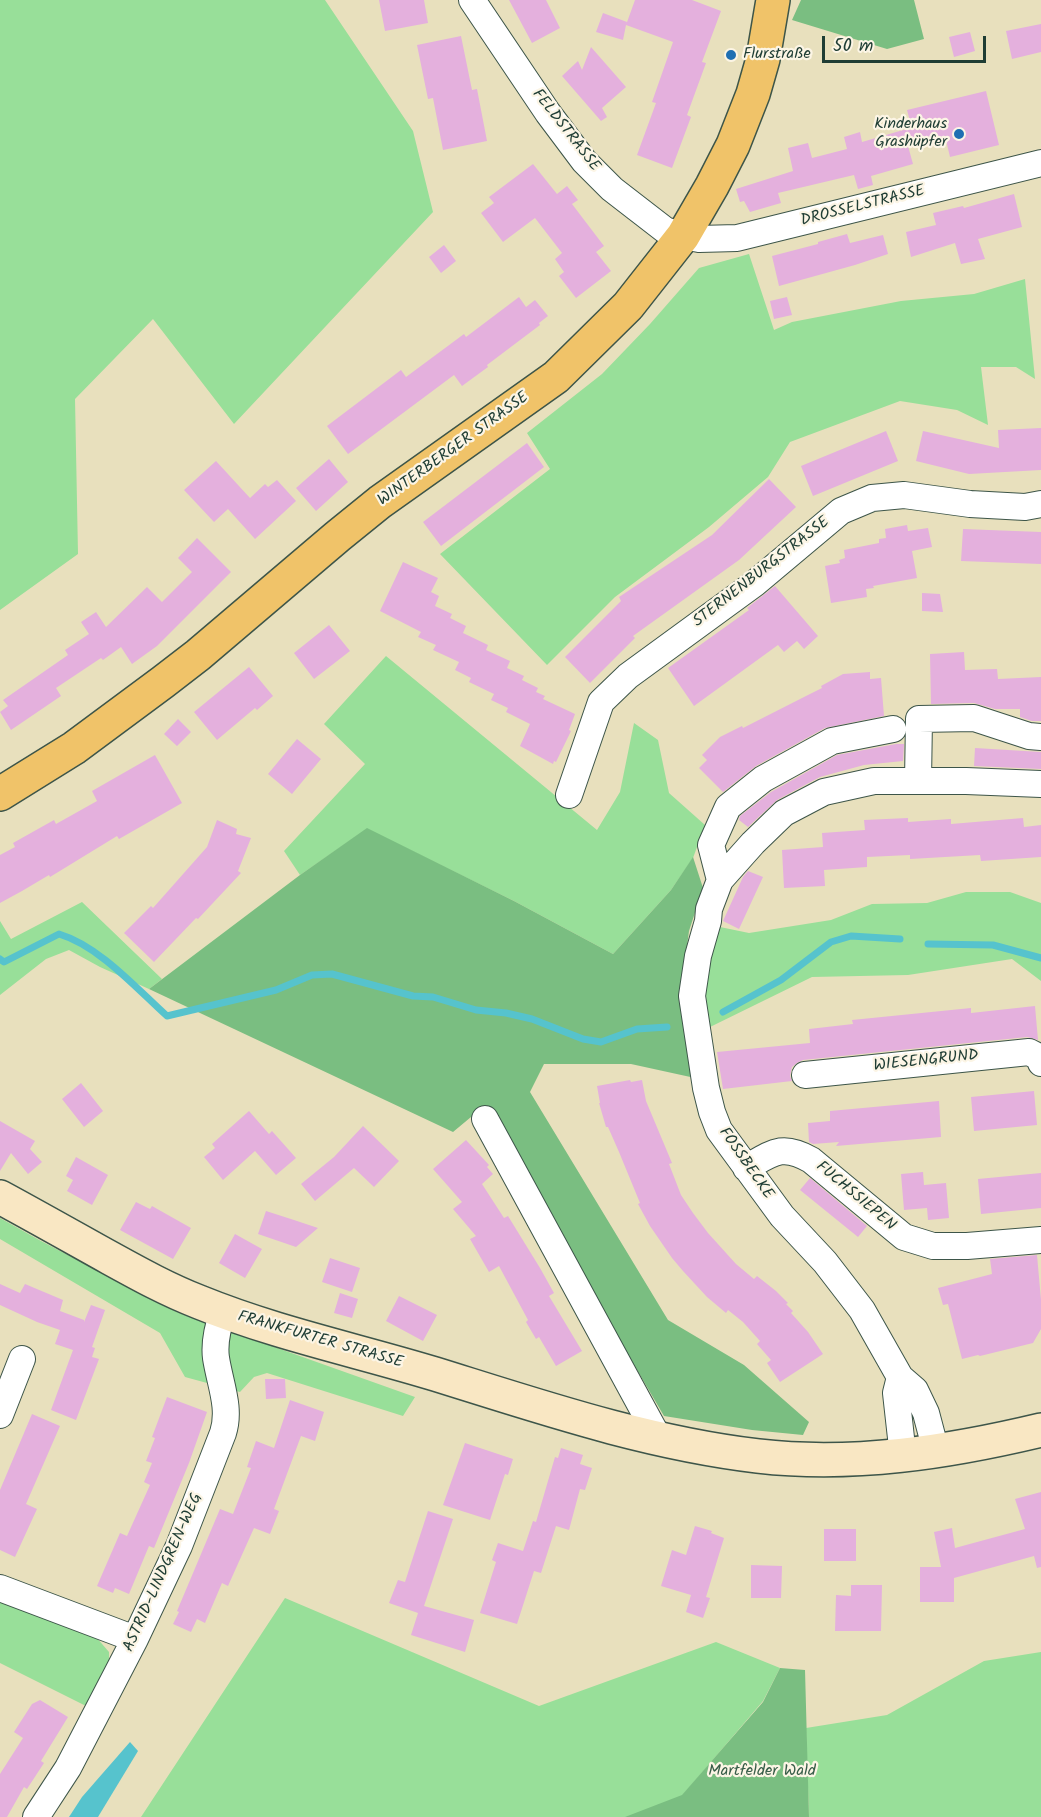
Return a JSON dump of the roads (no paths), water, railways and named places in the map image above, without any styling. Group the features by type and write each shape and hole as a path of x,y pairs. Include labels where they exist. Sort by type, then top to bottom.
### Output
{"main road":[{"name":"WINTERBERGER STRASSE","path":"0,794 65,754 111,722 198,655 304,563 380,502 556,377 628,306 682,236 712,186 743,122 762,59 773,0"},
{"name":"FRANKFURTER STRASSE","path":"0,1197 146,1277 223,1312 570,1417 659,1439 761,1457 851,1459 903,1456 936,1451 1041,1430"}],"street":[{"name":"FELDSTRASSE","path":"472,0 548,113 584,161 612,189 650,220 665,231 682,236"},
{"name":"DROSSELSTRASSE","path":"682,236 699,239 736,238 1041,163"},
{"name":"STERNENBURGSTRASSE","path":"569,795 601,702 628,676 754,584 841,511 872,498 904,495 969,504 1024,507 1041,504"},
{"path":"918,781 918,719 974,718 1029,736 1041,737"},
{"path":"720,880 711,845 728,807 763,779 832,741 893,729"},
{"name":"FOSSBECKE","path":"936,1451 915,1390 900,1377 862,1310 825,1262 782,1216 719,1130 706,1088 692,996 698,956 709,909 720,880 784,813 824,792 873,781 1041,784"},
{"name":"WIESENGRUND","path":"805,1075 1029,1052 1039,1057 1041,1063"},
{"path":"485,1119 659,1439"},
{"name":"FUCHSSIEPEN","path":"746,1168 777,1152 786,1150 800,1153 904,1238 933,1246 967,1246 1041,1240"},
{"name":"ASTRID-LINDGREN-WEG","path":"36,1817 69,1768 135,1639 179,1546 226,1422 226,1406 216,1355 218,1325 223,1312"},
{"path":"0,1415 22,1359"},
{"path":"900,1377 896,1393 903,1456"},
{"path":"0,1588 135,1639"}],"water":[{"path":"130,1742 138,1751 98,1817 69,1817 82,1797"}],"waterway":[{"path":"0,959 4,962 59,934 74,940 103,958 167,1016 276,990 312,975 332,974 413,996 433,997 476,1010 532,1019 583,1039 601,1042 637,1029 667,1027"},
{"path":"723,1012 781,980 831,942 851,936 900,939"},
{"path":"928,944 993,945 1041,958"}],"place":[{"name":"Flurstraße","path":"731,55"},
{"name":"Kinderhaus Grashüpfer","path":"959,134"}],"park label":[{"name":"Martfelder Wald","path":"762,1772"}]}
